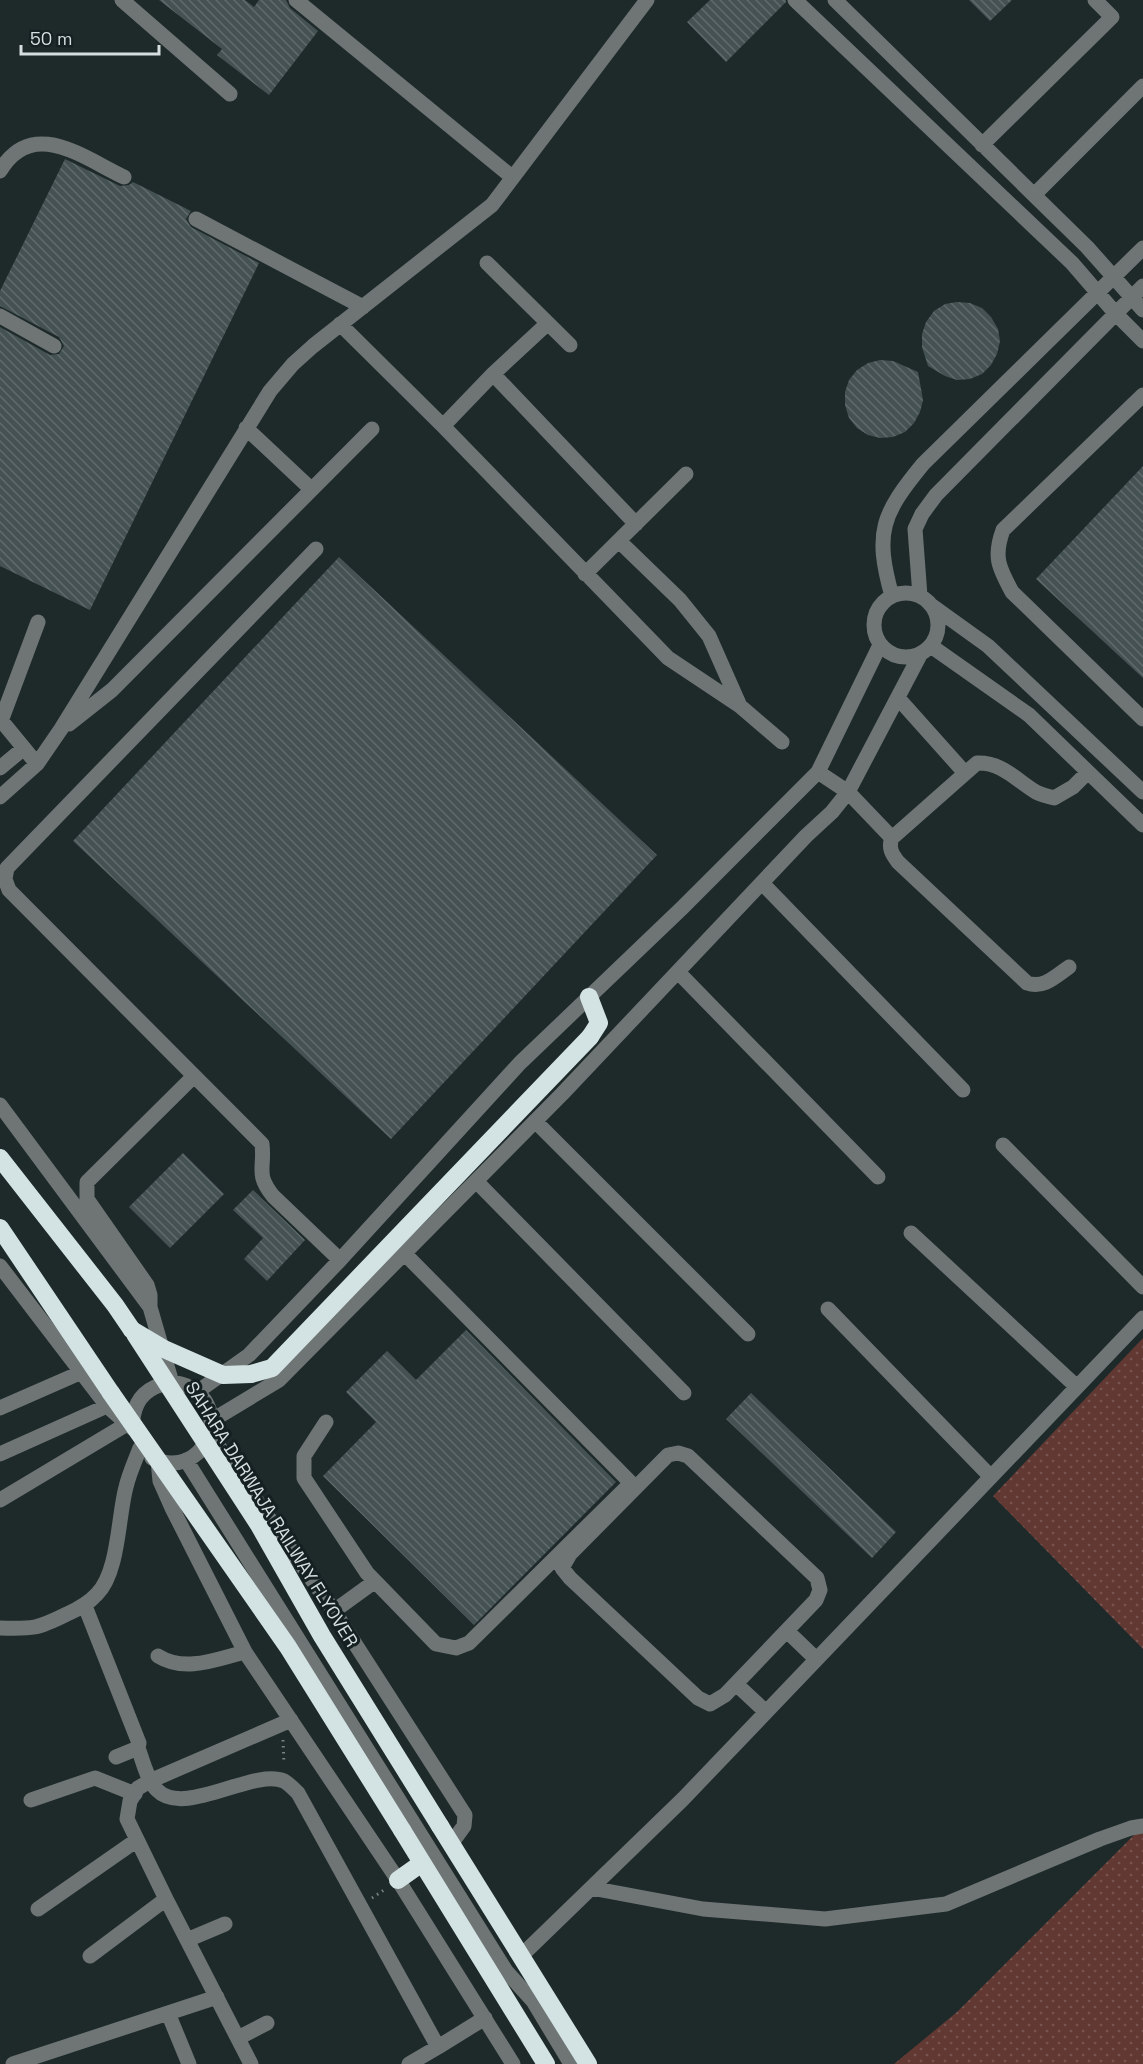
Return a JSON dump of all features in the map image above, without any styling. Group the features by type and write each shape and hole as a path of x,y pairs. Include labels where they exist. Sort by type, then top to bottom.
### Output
{"highway":[{"path":"132,1330 164,1349 222,1375 251,1374 273,1368 590,1037 599,1023 589,997"},
{"name":"SAHARA DARWAJA RAILWAY FLYOVER","path":"0,1158 115,1305 259,1525 322,1636 588,2064"},
{"path":"0,1228 111,1394 288,1647 546,2064"},
{"path":"398,1880 422,1863"}],"street":[{"path":"122,0 230,94"},
{"path":"296,0 512,177"},
{"path":"0,797 37,764 61,729 270,391 293,364 340,324 492,205 647,0"},
{"path":"795,0 1072,263 1143,341"},
{"path":"835,0 1087,247 1143,310"},
{"path":"982,145 1112,17 1095,0"},
{"path":"1034,195 1143,86"},
{"path":"0,171 7,159 20,148 40,143 56,144 124,177"},
{"path":"983,179 999,161"},
{"path":"196,219 363,307"},
{"path":"892,596 882,549 887,517 898,494 923,464 1143,248"},
{"path":"487,263 570,345"},
{"path":"211,1428 279,1380 535,1121 762,882 832,812 848,792 898,698 937,633 938,618 926,601 915,529 922,514 936,495 1143,286"},
{"path":"0,316 54,346"},
{"path":"443,426 493,374 548,323"},
{"path":"340,324 443,426 668,658 740,706 782,742"},
{"path":"493,374 636,524"},
{"path":"1143,395 1003,530 997,545 998,565 1012,592 1143,719"},
{"path":"246,428 311,489"},
{"path":"61,729 112,690 372,429"},
{"path":"585,574 686,474"},
{"path":"619,541 680,600 709,636 740,706"},
{"path":"316,549 7,868 5,879 9,890 262,1144 261,1177 273,1196 340,1260"},
{"path":"925,650 905,658 891,654 880,645 874,632 874,618 881,605 892,596 906,593 926,601 988,646 1143,792"},
{"path":"37,764 1,720 38,622"},
{"path":"197,1392 249,1355 340,1260 520,1063 818,772 880,645"},
{"path":"925,650 1029,716 1143,825"},
{"path":"898,698 965,773"},
{"path":"0,768 24,748"},
{"path":"1069,968 1047,982 1035,986 1027,983 898,862 889,844 892,838 977,763 988,762 1009,772 1037,793 1054,798 1073,787 1088,772"},
{"path":"818,772 848,792 892,838"},
{"path":"762,882 963,1090"},
{"path":"678,972 878,1177"},
{"path":"172,1383 150,1307 147,1285 87,1199 87,1182 194,1076"},
{"path":"0,1105 150,1307"},
{"path":"535,1121 748,1334"},
{"path":"1003,1145 1143,1287"},
{"path":"476,1181 684,1393"},
{"path":"911,1233 1077,1388"},
{"path":"326,1422 304,1456 304,1478 374,1582 436,1644 456,1648 469,1643 630,1483 404,1253"},
{"path":"0,1266 107,1406 129,1426 140,1448 158,1461 167,1463 186,1460 201,1450 211,1428 210,1410 197,1392 181,1384 159,1385 147,1391 135,1408 129,1426 0,1500"},
{"path":"828,1310 991,1477"},
{"path":"521,1956 683,1799 1143,1318"},
{"path":"0,1408 82,1372"},
{"path":"0,1454 107,1406"},
{"path":"211,1428 334,1611 465,1815 464,1826 452,1844"},
{"path":"0,1628 40,1627 85,1606 99,1593 105,1584 113,1558 126,1487 140,1448"},
{"path":"678,1453 688,1456 817,1578 820,1590 816,1600 787,1631 725,1695 710,1704 698,1698 562,1568 570,1554 668,1455 678,1453"},
{"path":"186,1460 506,1971 532,2001 571,2064"},
{"path":"158,1461 160,1481 172,1508 245,1652 287,1722 398,1880 513,2064"},
{"path":"334,1611 374,1582"},
{"path":"85,1606 139,1743 138,1748 150,1781 157,1791 179,1799 265,1779 284,1780 298,1793 438,2047"},
{"path":"787,1631 816,1659"},
{"path":"158,1656 168,1662 195,1664 245,1652"},
{"path":"736,1684 766,1712"},
{"path":"251,2064 166,1899 128,1819 130,1801 138,1788 287,1722"},
{"path":"116,1757 138,1748"},
{"path":"31,1800 94,1778 135,1794"},
{"path":"591,1888 703,1909 825,1919 946,1904 1100,1839 1143,1826"},
{"path":"38,1909 137,1840"},
{"path":"90,1956 166,1899"},
{"path":"187,1940 225,1924"},
{"path":"506,1971 520,2009 554,2064"},
{"path":"13,2064 217,1997"},
{"path":"168,2013 189,2064"},
{"path":"409,2064 485,2018"},
{"path":"238,2038 267,2023"}],"path":[{"path":"284,1780 287,1722"},
{"path":"360,1906 398,1880"}],"shaded area":[{"path":"1143,1338 1143,1649 993,1496"},
{"path":"1143,1826 1143,2064 894,2064 957,2012"}],"building":[{"path":"159,0 245,0 254,7 259,0 286,0 290,8 318,31 269,95 217,55 222,49"},
{"path":"710,0 786,0 786,2 726,62 687,22"},
{"path":"969,0 1012,0 990,21"},
{"path":"65,159 120,186 133,182 191,211 186,219 191,227 259,263 90,610 0,566 0,327 50,355 59,354 64,346 59,337 0,306 0,291"},
{"path":"970,303 982,308 998,329 1000,341 991,365 982,374 970,379 957,380 928,366 922,347 922,334 926,322 934,311 945,304"},
{"path":"880,360 893,361 918,372 923,400 914,423 905,432 893,437 880,438 868,435 857,428 849,418 845,405 845,392 849,380 857,370 868,363"},
{"path":"1143,466 1143,678 1036,579"},
{"path":"339,557 657,855 391,1139 73,841"},
{"path":"183,1153 224,1194 170,1248 129,1207"},
{"path":"253,1190 305,1240 267,1281 244,1259 263,1238 233,1210"},
{"path":"466,1330 616,1482 474,1625 323,1476 376,1422 346,1392 387,1351 416,1380"},
{"path":"751,1393 896,1532 872,1558 726,1419"}]}
